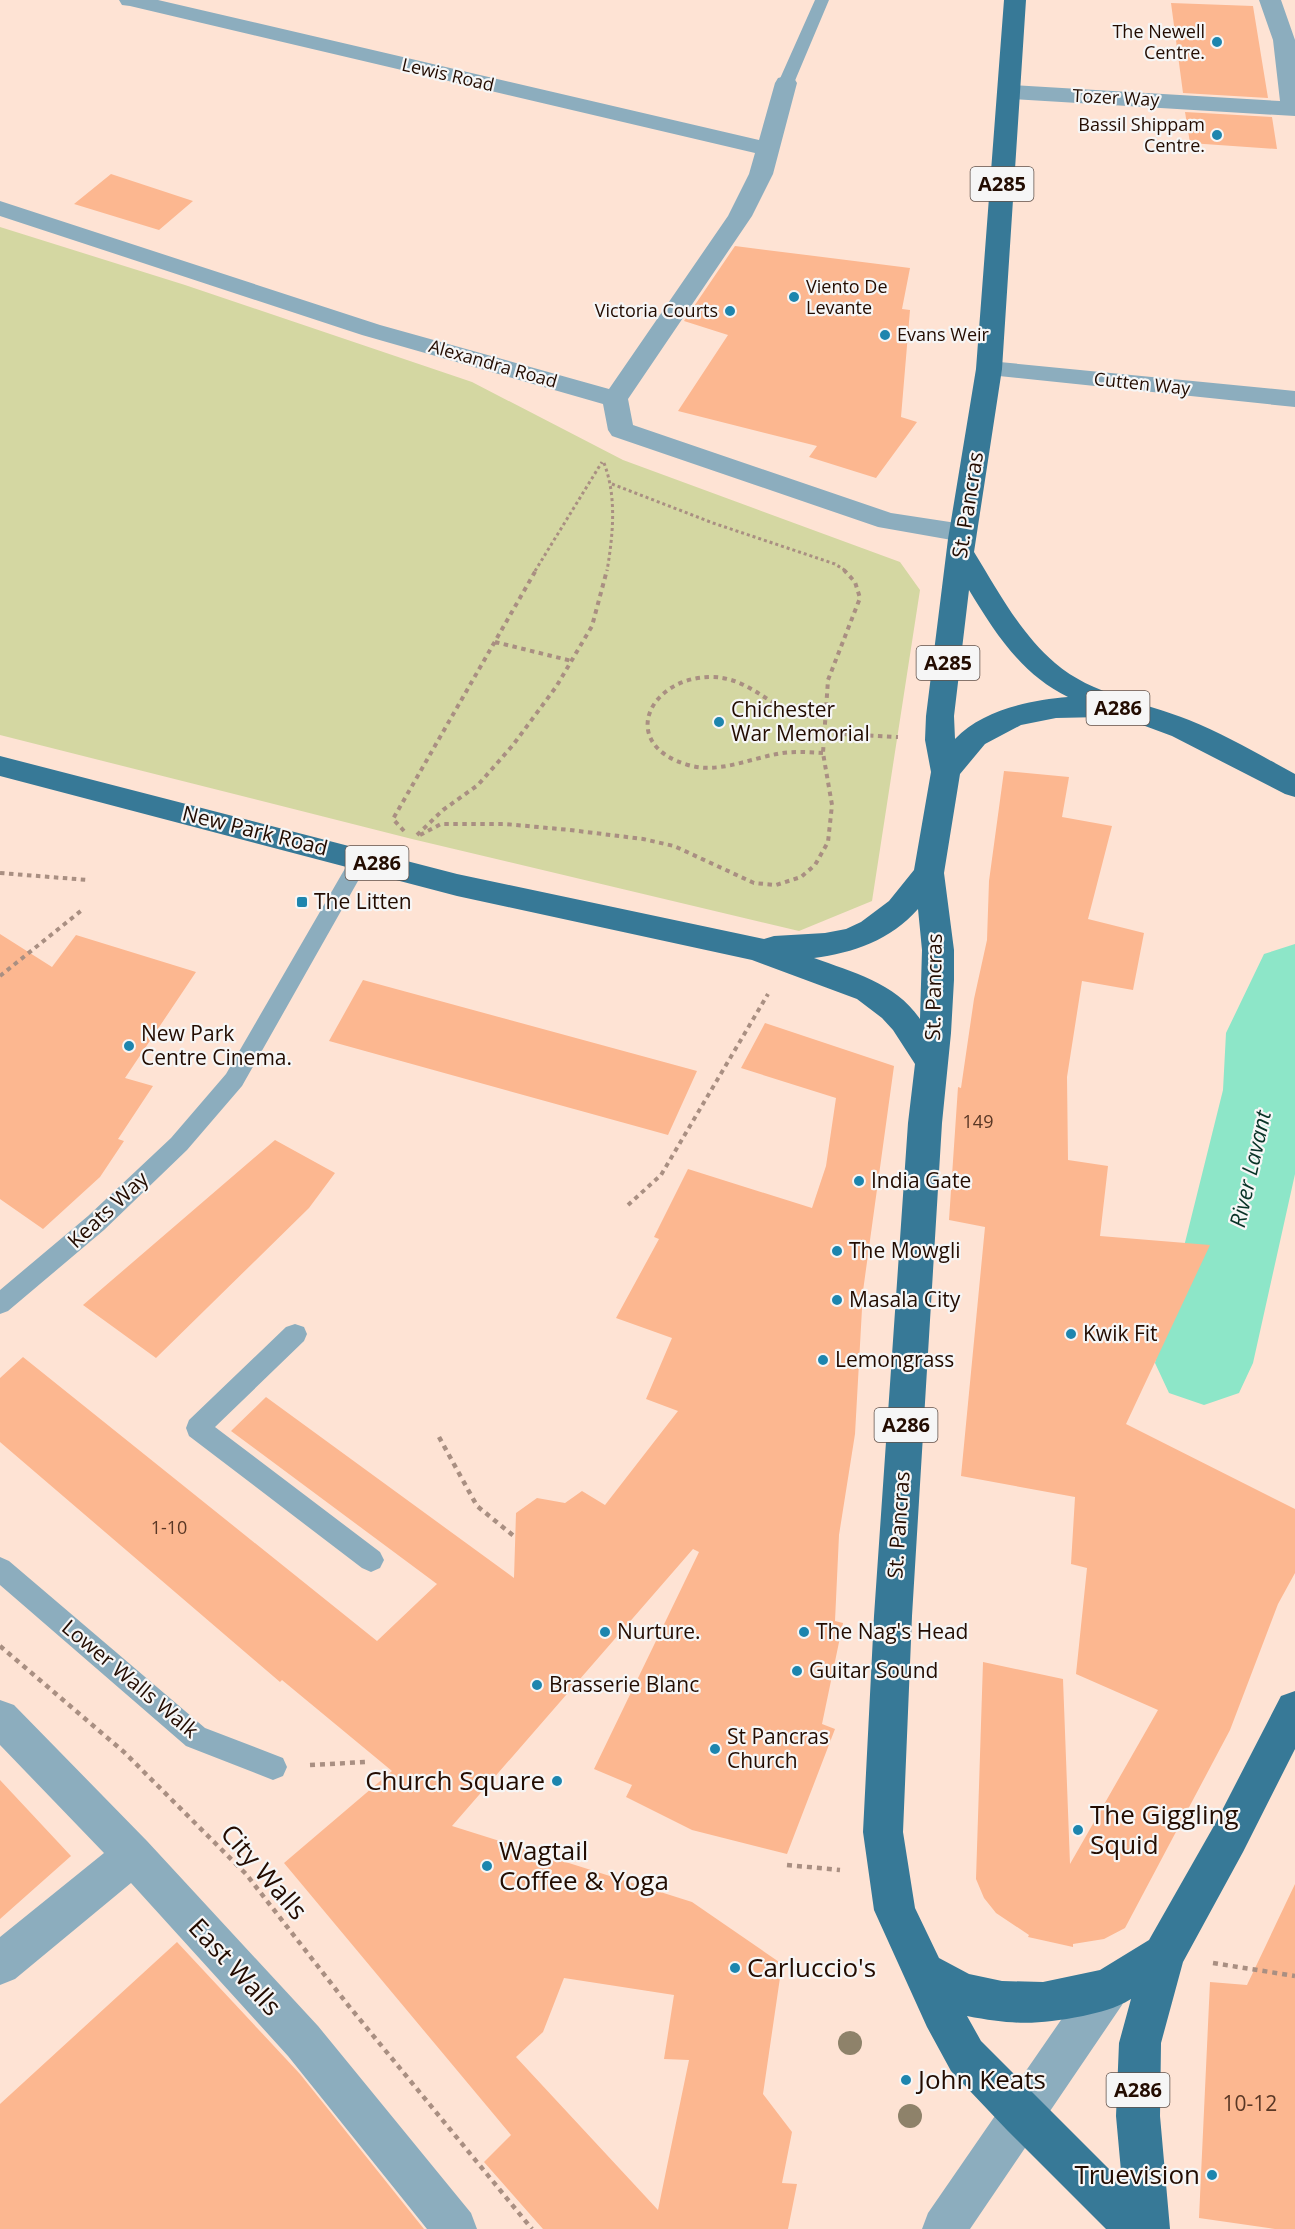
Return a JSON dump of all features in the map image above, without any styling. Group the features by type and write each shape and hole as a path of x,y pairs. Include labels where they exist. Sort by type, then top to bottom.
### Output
{"main road":[{"name":"St. Pancras","path":"923,1972 895,1910 883,1832 893,1616 931,1062 935,1033 938,950 929,873 946,772 940,740 940,716 962,543 989,369 1015,0"},
{"path":"962,543 995,609 1030,655 1046,671 1064,683 1117,708"},
{"name":"A286","path":"946,772 973,738 991,726 1020,715 1046,710 1117,708 1164,722 1295,787"},
{"name":"New Park Road","path":"0,766 361,858 457,885 758,949 845,980 868,991 904,1021 931,1062"},
{"name":"New Park Road","path":"758,949 809,948 859,938 881,925 900,909 929,873"},
{"name":"A286","path":"1148,2229 1138,2116 1140,2043 1164,1955 1229,1838 1295,1709"},
{"name":"A286","path":"923,1972 963,1994 1002,2002 1043,2003 1107,1990 1164,1955"},
{"name":"A286","path":"923,1972 966,2056 1021,2115 1138,2229"}],"street":[{"name":"Lewis Road","path":"130,0 766,149"},
{"path":"1270,0 1284,40 1293,109"},
{"path":"786,83 760,174 740,216 615,399 621,430 887,521 962,543"},
{"name":"Tozer Way","path":"1010,92 1293,109"},
{"name":"Alexandra Road","path":"0,208 372,330 615,399"},
{"name":"Cutten Way","path":"989,369 1295,399"},
{"name":"East Walls","path":"0,1718 133,1855 303,2041 455,2229"},
{"path":"0,1964 133,1855"},
{"path":"944,2229 1107,1990"}],"lane":[{"path":"786,83 822,0"},
{"name":"Keats Way","path":"0,1304 96,1223 179,1144 234,1080 361,858"},
{"path":"296,1334 198,1428 371,1560"},
{"name":"Lower Walls Walk","path":"0,1569 196,1737 273,1767"}],"path":[{"path":"406,832 393,819 430,751 603,459 612,484 612,541 605,585 592,626 572,661 513,745 478,785 443,810 412,839 441,824 505,824 643,839 697,854 754,883 776,885 801,877 815,865 828,842 831,805 823,753 828,680 860,598 859,585 849,572 835,564 713,523 612,484"},
{"path":"495,642 572,661"},
{"path":"823,753 784,753 720,769 687,765 671,759 658,750 645,727 646,715 651,703 661,693 675,685 705,677 738,681 753,687 794,713 825,717"},
{"path":"824,733 940,740"},
{"path":"0,873 88,880"},
{"path":"0,976 82,910"},
{"path":"628,1205 661,1175 788,960"},
{"path":"439,1437 477,1506 515,1537"},
{"name":"City Walls","path":"0,1646 124,1752 246,1874 348,2005 532,2229"},
{"path":"273,1767 366,1762"},
{"path":"1164,1955 1295,1976"}],"green space":[{"path":"0,227 185,285 472,382 623,460 900,562 920,590 872,901 799,931 412,839 0,735"}],"building":[{"name":"The Newell Centre.","path":"1171,3 1253,6 1268,98 1183,93"},
{"path":"1185,112 1272,117 1277,149 1190,143"},
{"path":"111,174 193,201 159,230 74,204"},
{"path":"735,246 910,268 902,309 910,310 901,417 917,422 876,478 809,457 817,446 678,411 728,335 684,321"},
{"path":"1004,771 1069,777 1062,817 1112,826 1088,919 1144,933 1133,990 1082,981 1067,1077 1068,1160 1108,1166 1100,1236 1210,1245 1126,1424 1295,1509 1295,1573 1278,1604 1230,1730 1125,1928 1104,1939 1073,1944 1073,1947 1028,1937 1029,1935 996,1913 984,1898 976,1879 983,1662 1063,1679 1070,1864 1158,1710 1076,1674 1087,1568 1071,1564 1075,1497 961,1476 985,1227 949,1220 958,1087 961,1088 974,999 987,940 989,881"},
{"path":"0,934 52,967 76,935 196,972 125,1078 153,1086 118,1139 124,1141 100,1177 43,1229 0,1199"},
{"path":"363,980 697,1071 668,1135 329,1041"},
{"path":"765,1023 894,1066 863,1291 855,1434 839,1535 835,1621 843,1623 822,1724 835,1729 787,1854 692,1830 626,1797 632,1785 594,1769 699,1552 693,1549 452,1826 692,1902 782,1964 763,2094 792,2132 782,2183 797,2184 788,2229 543,2229 484,2162 511,2135 284,1863 392,1771 282,1680 280,1682 0,1442 0,1378 23,1357 377,1641 437,1584 231,1431 266,1397 514,1578 516,1513 537,1498 565,1503 582,1491 605,1505 678,1411 646,1399 672,1338 616,1318 659,1239 654,1237 688,1169 812,1208 826,1166 836,1098 741,1068","holes":["564,1978 674,1995 664,2059 689,2060 658,2210 516,2057 543,2032"]},
{"path":"275,1140 335,1173 309,1208 156,1358 83,1305"},
{"path":"0,1780 71,1856 0,1919"},
{"path":"1295,1884 1295,2229 1275,2229 1199,2218 1210,1982 1247,1985"},
{"path":"177,1942 300,2074 424,2229 0,2229 0,2104"}],"waterway":[{"name":"River Lavant","path":"1204,1363 1268,1090 1271,1033 1295,977"}],"place":[{"name":"The Newell Centre.","path":"1217,42"},
{"name":"Bassil Shippam Centre.","path":"1217,135"},
{"name":"Viento De Levante","path":"794,297"},
{"name":"Victoria Courts","path":"730,311"},
{"name":"Evans Weir","path":"885,335"},
{"name":"Chichester War Memorial","path":"719,722"},
{"name":"The Litten","path":"302,902"},
{"name":"New Park Centre Cinema.","path":"129,1046"},
{"name":"India Gate","path":"859,1181"},
{"name":"The Mowgli","path":"837,1251"},
{"name":"Masala City","path":"837,1300"},
{"name":"Kwik Fit","path":"1071,1334"},
{"name":"Lemongrass","path":"823,1360"},
{"name":"Nurture.","path":"605,1632"},
{"name":"The Nag's Head","path":"804,1632"},
{"name":"Guitar Sound","path":"797,1671"},
{"name":"Brasserie Blanc","path":"537,1685"},
{"name":"St Pancras Church","path":"715,1749"},
{"name":"Church Square","path":"557,1781"},
{"name":"The Giggling Squid","path":"1078,1830"},
{"name":"Wagtail Coffee & Yoga","path":"487,1866"},
{"name":"Carluccio's","path":"735,1968"},
{"name":"John Keats","path":"906,2080"},
{"name":"Truevision","path":"1212,2175"}]}
